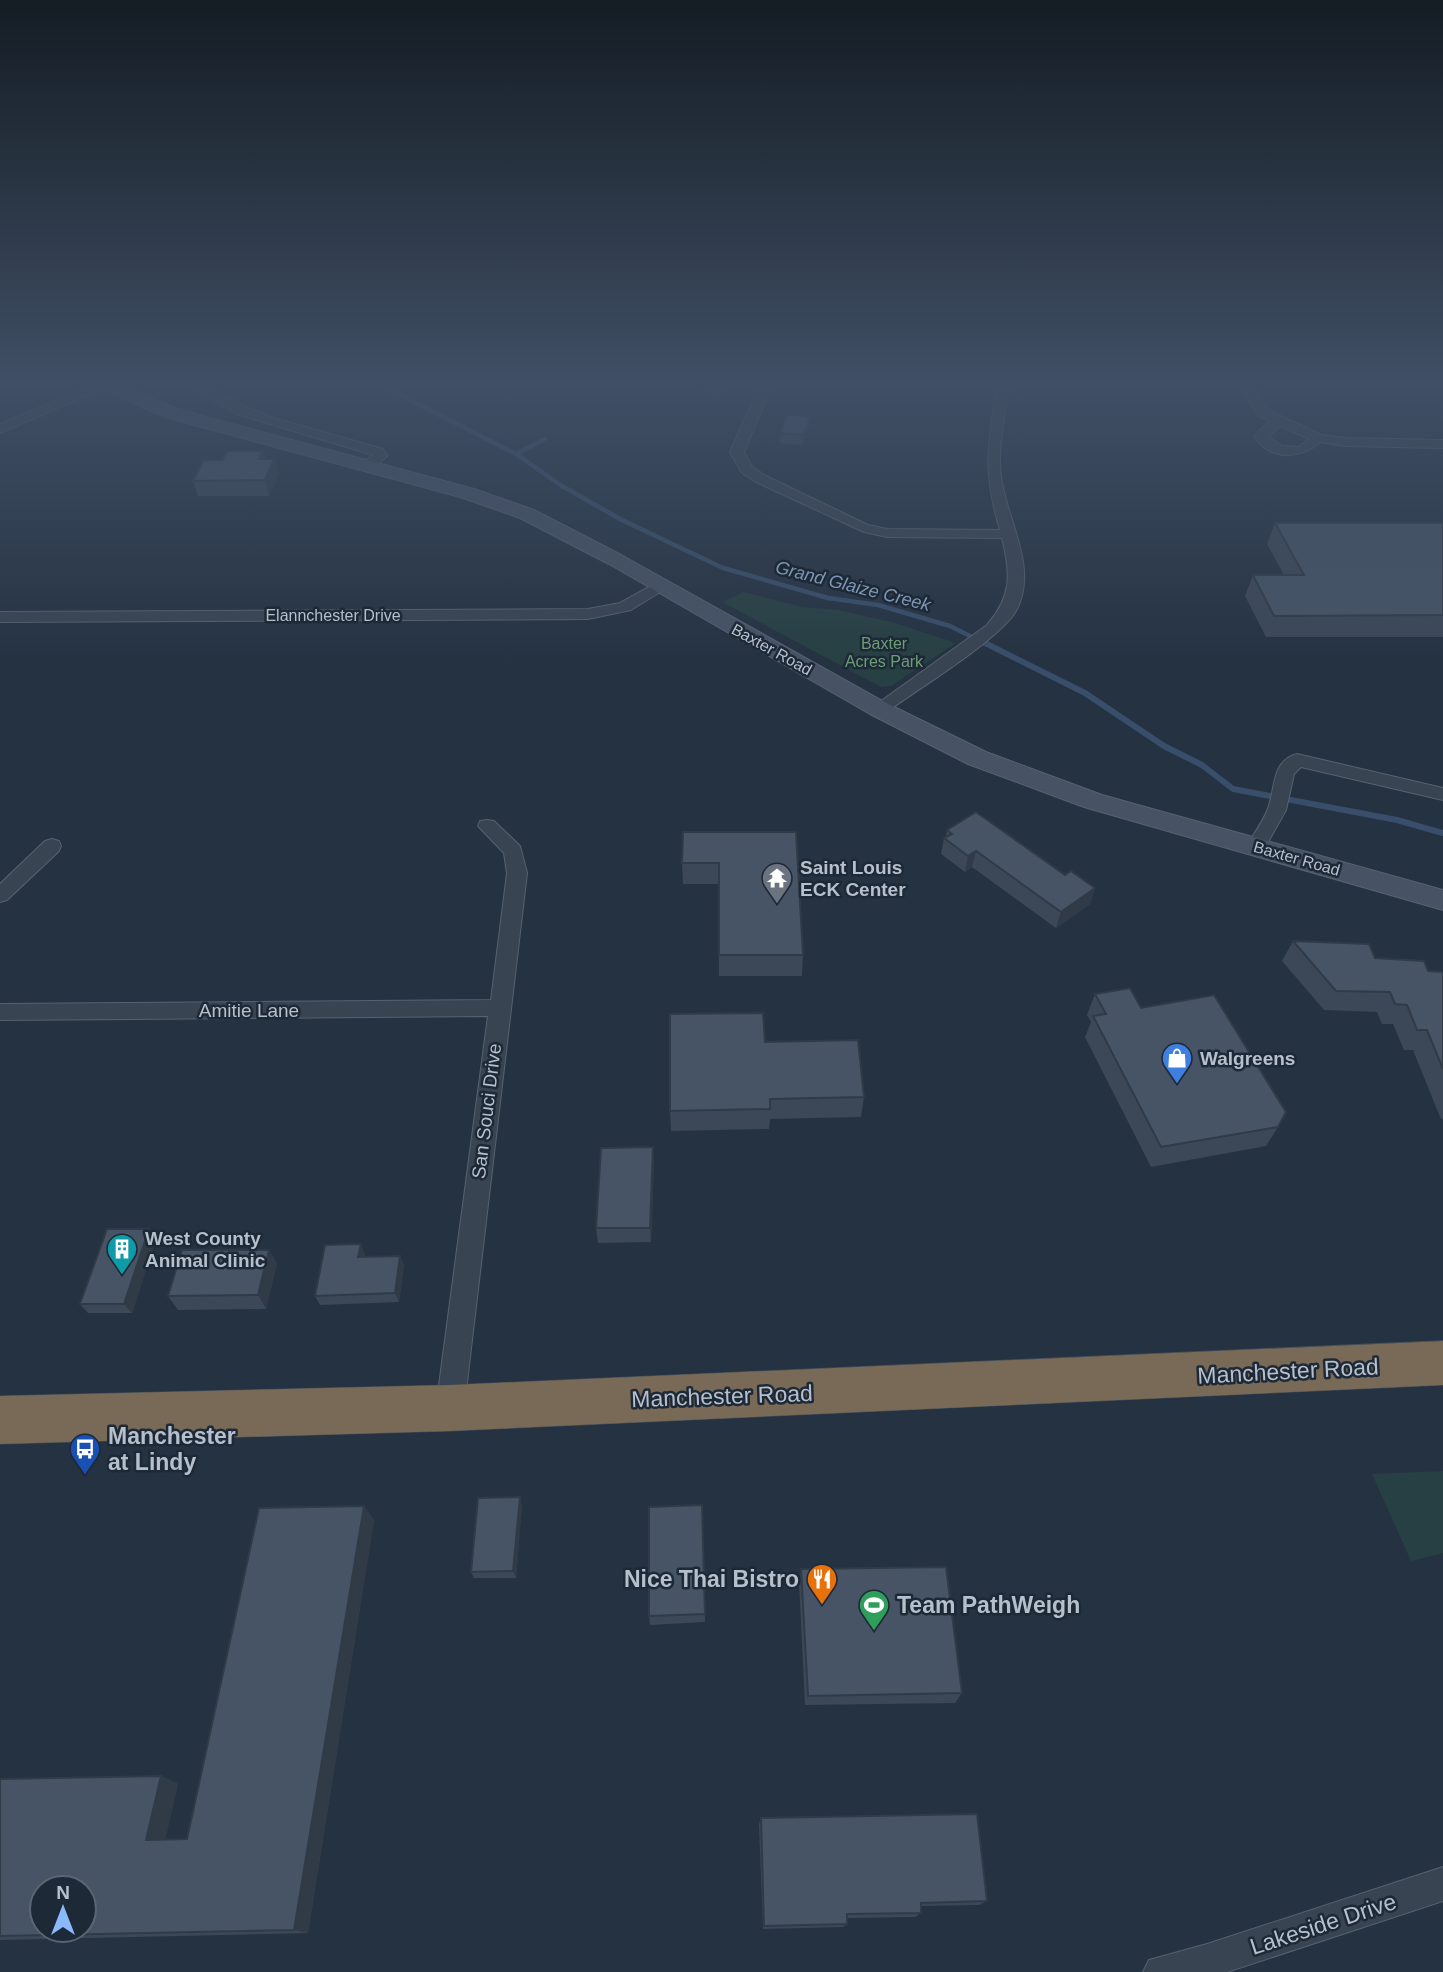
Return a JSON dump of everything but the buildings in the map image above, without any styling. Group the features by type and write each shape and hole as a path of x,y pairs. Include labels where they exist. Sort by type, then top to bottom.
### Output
{"highway":[{"name":"Manchester Road","path":"0,1420 450,1408 1443,1363"}],"main road":[{"name":"Baxter Road","path":"404,477 527,514 616,560 878,709 977,758 1183,828 1256,846 1443,900"}],"street":[{"path":"758,477 847,522 887,533 1008,534"},
{"path":"878,709 957,656 1007,617 1017,592 1017,579 994,477"},
{"name":"Elannchester Drive","path":"0,617 587,614 625,607 660,586"},
{"path":"1256,846 1277,810 1285,772 1297,760 1443,794"},
{"name":"San Souci Drive","path":"450,1408 517,873 513,851 487,826"},
{"path":"0,895 52,846"},
{"name":"Amitie Lane","path":"0,1012 499,1008"},
{"name":"Lakeside Drive","path":"1161,1972 1231,1954 1443,1884"}],"green space":[{"name":"Baxter Acres Park","path":"744,592 802,607 838,610 892,622 956,643 891,686 881,687 722,602"},
{"path":"1443,1471 1443,1553 1411,1561 1372,1474"}],"waterway":[{"name":"Grand Glaize Creek","path":"549,477 622,520 723,568 828,598 878,605 950,626 984,643"},
{"name":"Grand Glaize Creek","path":"981,641 1085,693 1164,746 1202,765 1233,789 1397,820 1443,833"}],"place":[{"name":"Saint Louis ECK Center","path":"777,905"},
{"name":"Walgreens","path":"1177,1085"},
{"name":"West County Animal Clinic","path":"122,1276"},
{"name":"Manchester at Lindy","path":"85,1476"},
{"name":"Nice Thai Bistro","path":"822,1606"},
{"name":"Team PathWeigh","path":"874,1632"}]}
